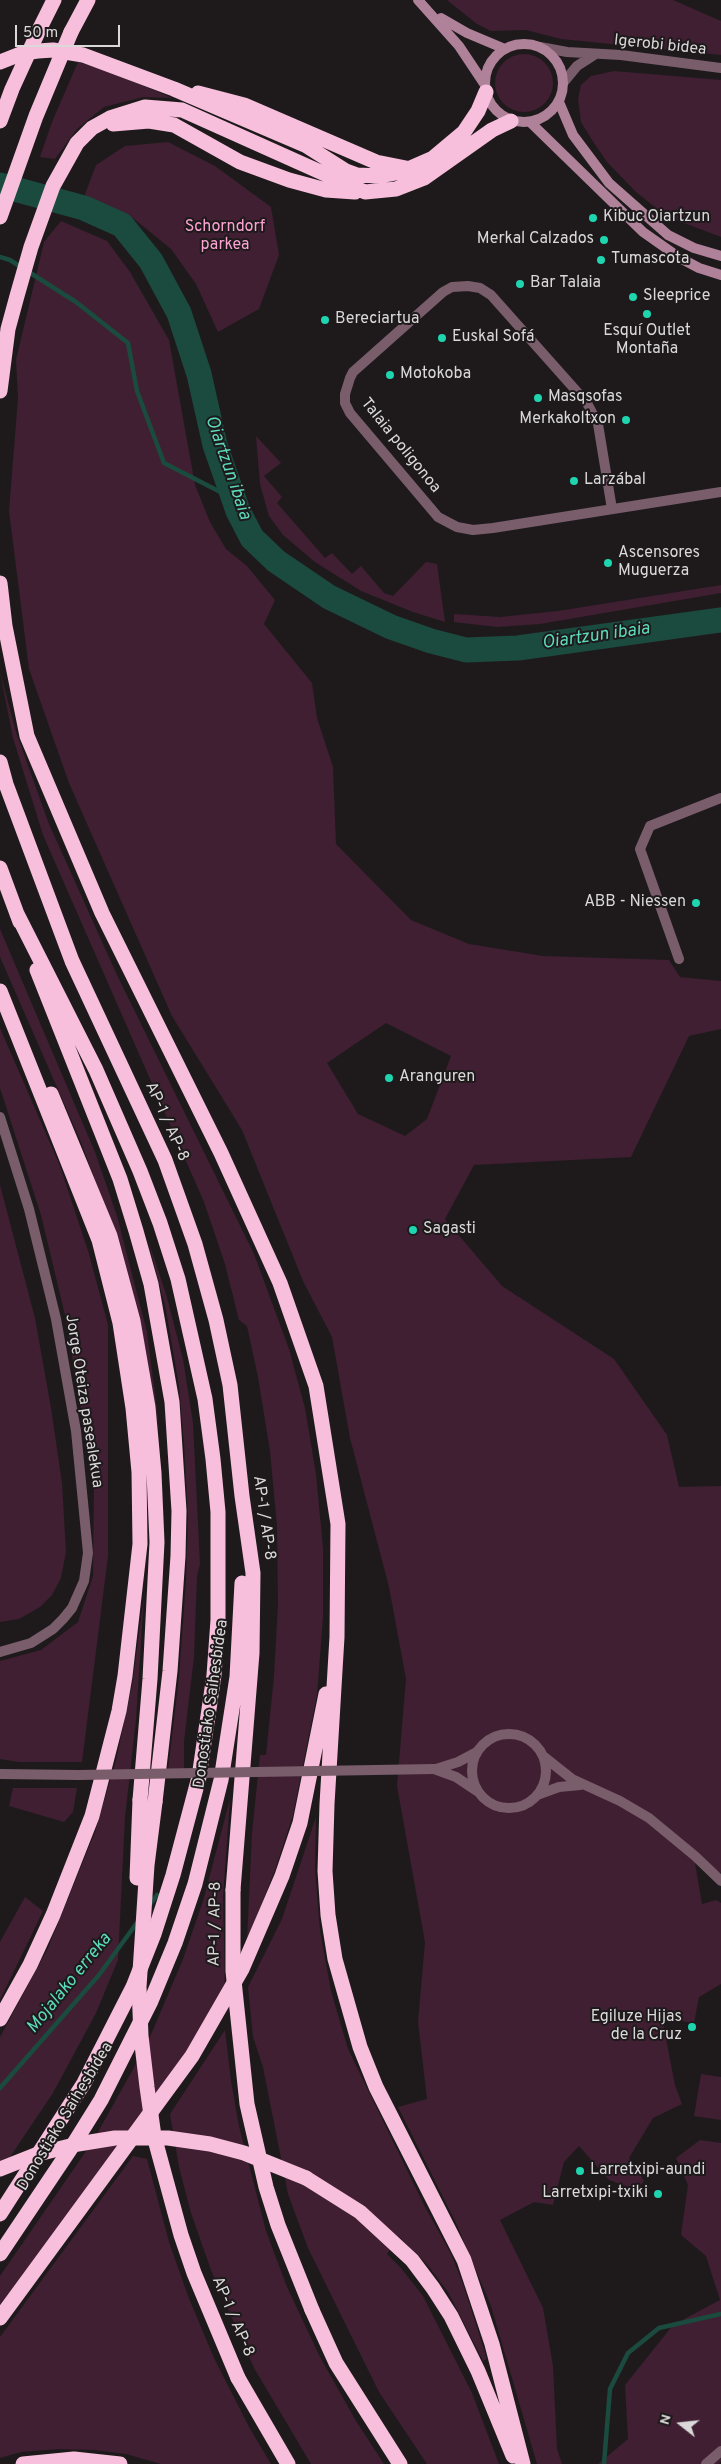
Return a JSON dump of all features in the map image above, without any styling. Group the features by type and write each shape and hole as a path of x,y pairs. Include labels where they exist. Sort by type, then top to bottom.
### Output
{"highway":[{"path":"0,122 12,90 54,0"},
{"path":"0,217 36,116 71,32 88,0"},
{"path":"0,62 23,53 38,51 68,52 174,89 209,95 244,105 376,162 393,167 411,168"},
{"path":"174,89 200,110 365,192"},
{"path":"0,391 8,329 31,247 53,186 77,143 92,128 110,118 145,107 200,110 346,171 368,176 380,176 411,168 444,151 464,132 478,111 485,89"},
{"path":"92,128 148,121 174,125 240,162 289,180 326,190 365,192 396,189 424,178 492,130 511,121"},
{"path":"0,583 4,626 27,736 102,913 221,1154 280,1283 316,1386 338,1524 338,1637 326,1804 325,1871 328,1915 335,1959 357,2038 376,2087 464,2260 492,2344 523,2464"},
{"name":"AP-1 / AP-8","path":"0,762 6,784 69,953 164,1160 195,1244 216,1320 230,1385 242,1496 253,1573 252,1653 233,1890 233,1970 247,2104 269,2197 312,2310 336,2363 400,2464"},
{"path":"0,868 42,982 120,1179 151,1284 167,1372 177,1464 178,1556 170,1671 147,1801"},
{"name":"Donostiako Saihesbidea","path":"0,2214 84,2083 133,1987 173,1875 189,1818 207,1729 218,1620 218,1512 205,1399 178,1278 157,1214 96,1070 17,914"},
{"path":"0,983 70,1137 110,1236 133,1321 143,1378 154,1473 158,1542 150,1679 147,1801"},
{"path":"0,992 100,1240 120,1323 133,1408 139,1472 140,1544 125,1676 119,1711 92,1816 53,1915 30,1965 0,2019"},
{"name":"Donostiako Saihesbidea","path":"0,2254 73,2145 127,2051 151,2000 195,1884 222,1780 237,1677 242,1601 242,1496"},
{"path":"0,2318 192,2056 242,1969 282,1876 300,1823 338,1637"},
{"name":"AP-1 / AP-8","path":"147,1801 136,1925 141,2036 154,2136 168,2191 194,2273 238,2378 288,2464"},
{"path":"0,2169 38,2154 115,2138 168,2138 210,2144 273,2163 306,2178 360,2212 412,2260 433,2288 451,2316 478,2372 516,2464"},
{"path":"23,2464 74,2459 120,2464"}],"main road":[{"path":"418,0 430,11 459,46 485,89 495,110 511,121 530,122 547,116 559,102 563,83 559,65 554,58 540,47 522,44 505,49 492,60 488,68 485,89"},
{"path":"430,11 467,33 505,49"},
{"path":"559,102 573,136 609,183 668,235 694,248 721,256"},
{"path":"530,122 643,232 680,258 700,268 721,275"}],"street":[{"name":"Igerobi bidea","path":"540,47 595,55 621,56 721,68"},
{"name":"Igerobi bidea","path":"563,83 577,66 595,55"},
{"name":"Talaia poligonoa","path":"612,509 598,424 587,403 491,295 480,288 468,286 452,287 443,292 353,372 345,394 345,403 350,413 438,516 456,527 473,530 493,528 721,492"},
{"path":"679,959 640,849 650,826 721,798"},
{"name":"Jorge Oteiza pasealekua","path":"0,1117 29,1209 56,1320 76,1432 88,1553 84,1581 72,1608 63,1619 54,1629 30,1643 0,1652"},
{"path":"0,1774 79,1775 434,1769 458,1762 476,1752 493,1736 516,1734 527,1738 536,1745 543,1755 561,1772 584,1785 620,1801 649,1818 682,1844 721,1881"},
{"path":"476,1752 472,1762 472,1774 474,1785 480,1795"},
{"path":"536,1796 544,1783 546,1774 543,1755"},
{"path":"434,1769 456,1777 489,1802 500,1807 511,1808 522,1805 536,1796 559,1787 584,1785"},
{"path":"706,2464 721,2451"}],"green space":[{"path":"447,0 673,0 721,21 721,55 561,39 526,30 491,31 477,24"},
{"path":"524,54 535,56 548,67 553,83 551,94 540,107 524,112 513,110 500,99 495,83 497,72 508,59"},
{"path":"78,62 114,73 172,98 143,97 104,107 77,129 55,159 40,157 52,122"},
{"path":"614,71 721,80 721,237 666,216 636,192 607,162 594,143 581,122 578,99 581,85 591,76"},
{"name":"Schorndorf parkea","path":"168,142 215,166 271,207 279,255 259,309 218,332 196,284 171,249 128,214 84,197 96,165 125,146"},
{"path":"61,221 107,241 130,272 169,340 195,485 210,522 226,549 247,566 275,600 264,624 312,683 317,718 333,767 336,844 411,920 469,944 543,956 669,960 680,977 721,981 721,1029 689,1036 631,1157 474,1165 445,1219 502,1286 614,1359 667,1435 679,1487 721,1486 721,1873 695,1863 702,1904 716,1900 721,1903 721,1984 699,1997 694,2023 662,2018 675,2085 682,2104 653,2118 629,2158 644,2181 637,2190 609,2180 579,2146 564,2162 553,2205 534,2202 500,2220 543,2308 553,2366 557,2449 562,2464 537,2464 491,2306 456,2223 398,2107 427,2099 418,2022 425,1942 397,1786 406,1679 389,1587 350,1438 332,1337 303,1281 242,1130 172,1016 69,783 29,669 9,511 18,398 16,360 44,242","holes":["386,1023 451,1056 427,1119 405,1136 358,1114 327,1063"]},
{"path":"256,436 281,463 264,476 282,497 277,503 325,558 332,553 352,574 361,566 384,593 393,596 426,562 437,564 445,622 413,612 361,591 315,562 283,535 269,516 260,484"},
{"path":"721,585 721,593 540,624 497,627 454,622 454,614 500,617 558,611"},
{"path":"0,672 16,732 49,824 117,975 254,1254 289,1349 305,1408 316,1474 323,1548 323,1617 317,1695 293,1815 275,1870 247,1941 252,1833 260,1755 266,1755 274,1676 278,1605 277,1526 270,1451 258,1377 247,1326 239,1320 225,1264 204,1202 43,835 13,738"},
{"path":"0,929 95,1152 117,1216 147,1332 160,1434 146,1350 120,1248 81,1142 0,957"},
{"path":"0,1028 60,1166 89,1254 108,1325 108,1556 82,1762 19,1762 0,1759 0,1661 41,1650 78,1622 93,1576 94,1486 65,1315 41,1215 0,1088"},
{"path":"0,1185 35,1318 62,1483 66,1552 61,1578 52,1595 40,1607 19,1619 0,1622"},
{"path":"148,1240 166,1294 183,1359 193,1423 200,1564 197,1576 194,1657 184,1741 184,1771 168,1770 179,1677 186,1581 188,1517 184,1444 179,1386 166,1310"},
{"path":"144,1596 136,1720 125,1817 118,1960 96,2013 53,2093 0,2172 0,2037 48,1948 95,1832 116,1760 132,1686"},
{"path":"13,1788 77,1788 73,1812 64,1822 9,1806"},
{"path":"230,1799 223,1897 225,1989 190,2047 0,2309 0,2276 93,2141 147,2044 183,1959 203,1901"},
{"path":"316,1817 315,1869 320,1931 331,1991 348,2049 424,2205 451,2254 463,2284 487,2359 483,2361 448,2292 426,2263 398,2236 387,2254 401,2268 423,2296 472,2393 499,2464 427,2464 379,2392 308,2248 288,2194 263,2067 253,2037 248,1987 282,1919"},
{"path":"25,1897 43,1911 0,2000 0,1942"},
{"path":"225,2030 239,2126 266,2231 287,2287 320,2357 356,2421 384,2464 311,2464 254,2368 211,2270 191,2213 179,2167 170,2114"},
{"path":"701,2074 721,2077 721,2120 694,2116"},
{"path":"700,2140 721,2143 721,2461 719,2464 598,2464 628,2439 625,2385 673,2325 720,2300 706,2256 681,2235 688,2185 676,2158"},
{"path":"133,2156 147,2159 169,2242 188,2296 214,2358 249,2427 271,2464 161,2464 126,2454 94,2450 59,2449 21,2452 0,2458 0,2337"}],"waterway":[{"name":"Oiartzun ibaia","path":"0,185 84,208 122,225 151,261 179,313 199,374 215,445 238,511 252,538 276,561 329,597 391,627 431,641 466,650 518,648 721,620"},
{"path":"0,257 10,260 76,302 128,343 137,391 164,463 234,499"},
{"name":"Mojalako erreka","path":"149,1906 157,1895"},
{"name":"Mojalako erreka","path":"0,2088 99,1975 139,1920"},
{"path":"604,2464 610,2389 628,2353 659,2328 721,2314"}],"place":[{"name":"Kibuc Oiartzun","path":"593,218"},
{"name":"Merkal Calzados","path":"604,240"},
{"name":"Tumascota","path":"601,260"},
{"name":"Bar Talaia","path":"520,284"},
{"name":"Sleeprice","path":"633,297"},
{"name":"Esquí Outlet Montaña","path":"647,314"},
{"name":"Bereciartua","path":"325,320"},
{"name":"Euskal Sofá","path":"442,338"},
{"name":"Motokoba","path":"390,375"},
{"name":"Masqsofas","path":"538,398"},
{"name":"Merkakoltxon","path":"626,420"},
{"name":"Larzábal","path":"574,481"},
{"name":"Ascensores Muguerza","path":"608,563"},
{"name":"ABB - Niessen","path":"696,903"},
{"name":"Aranguren","path":"389,1078"},
{"name":"Sagasti","path":"413,1230"},
{"name":"Egiluze Hijas de la Cruz","path":"692,2027"},
{"name":"Larretxipi-aundi","path":"580,2171"},
{"name":"Larretxipi-txiki","path":"658,2194"}]}
